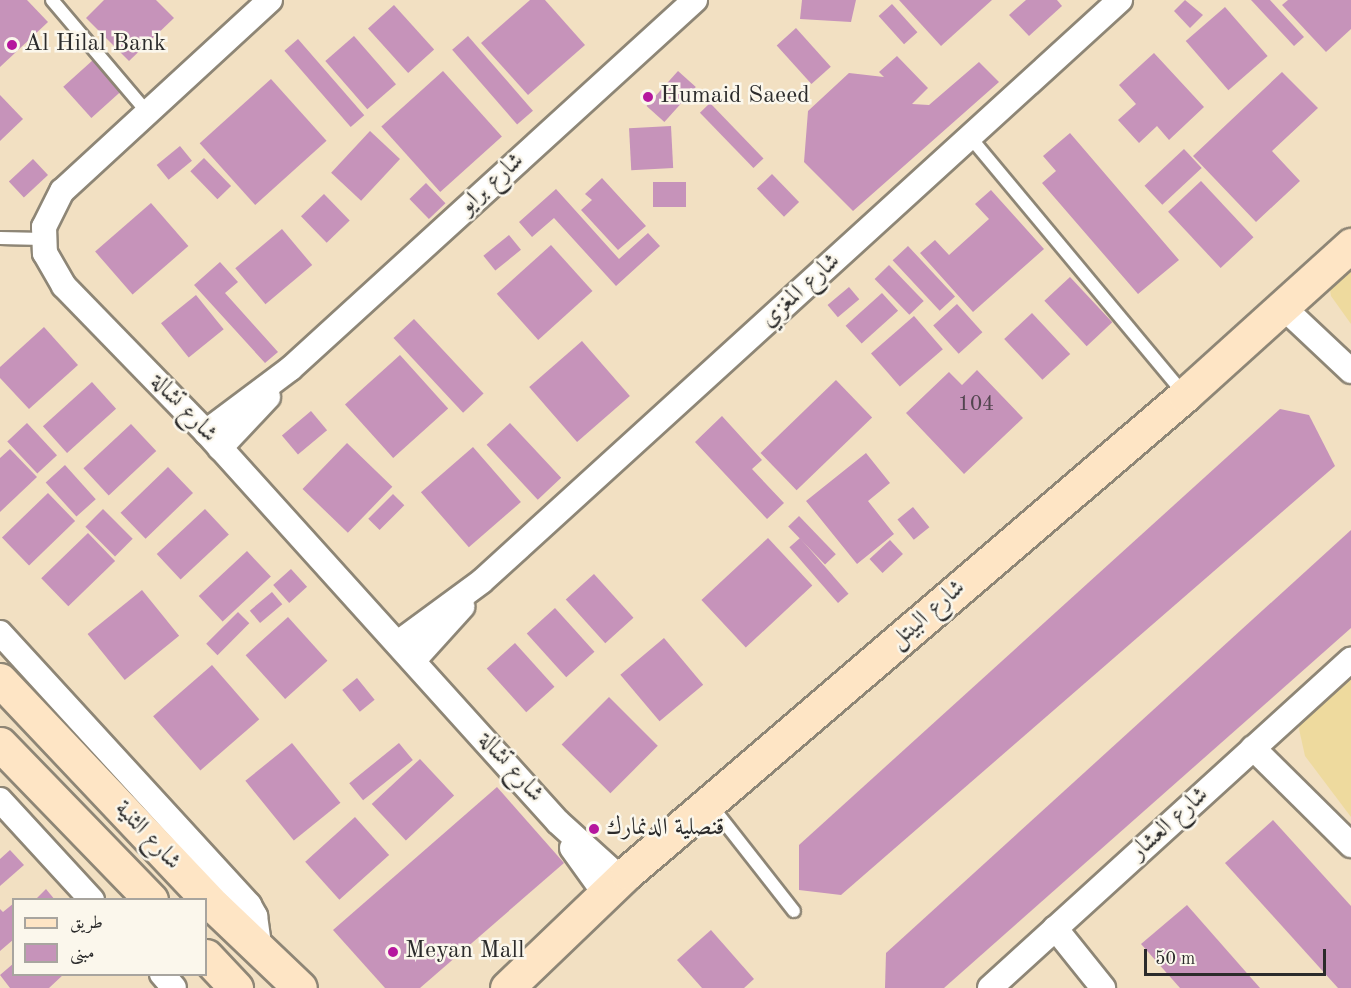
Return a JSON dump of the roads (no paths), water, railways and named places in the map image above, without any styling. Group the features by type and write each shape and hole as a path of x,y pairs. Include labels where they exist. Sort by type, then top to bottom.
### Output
{"street":[{"path":"43,239 48,215 62,191 270,0"},
{"name":"شارع برايو","path":"213,440 694,0"},
{"name":"شارع المغزي","path":"406,652 1120,0"},
{"name":"شارع تشالة","path":"43,239 51,266 64,286 213,440 406,652 613,886"},
{"name":"شارع البيتل","path":"507,988 613,886 1185,395 1351,245"},
{"path":"1291,301 1351,363"},
{"path":"1291,301 1351,371"},
{"path":"0,633 249,905 255,916 260,951"},
{"name":"شارع العشار","path":"990,988 1351,660"},
{"name":"شارع الثنية","path":"0,680 260,951 300,988"},
{"path":"1260,742 1346,839"},
{"name":"شارع الثنية","path":"0,744 149,898"},
{"path":"0,800 90,898"},
{"path":"1048,935 1088,988"},
{"path":"1048,935 1103,988"},
{"path":"207,957 236,988"},
{"path":"163,976 174,988"}],"lane":[{"path":"52,0 147,112"},
{"path":"970,137 1185,395"},
{"path":"0,238 43,239"},
{"path":"709,803 794,911"}],"place":[{"name":"Al Hilal Bank","path":"12,45"},
{"name":"Humaid Saeed","path":"648,97"},
{"name":"قنصلية الدنمارك","path":"594,829"},
{"name":"Meyan Mall","path":"393,952"}]}
